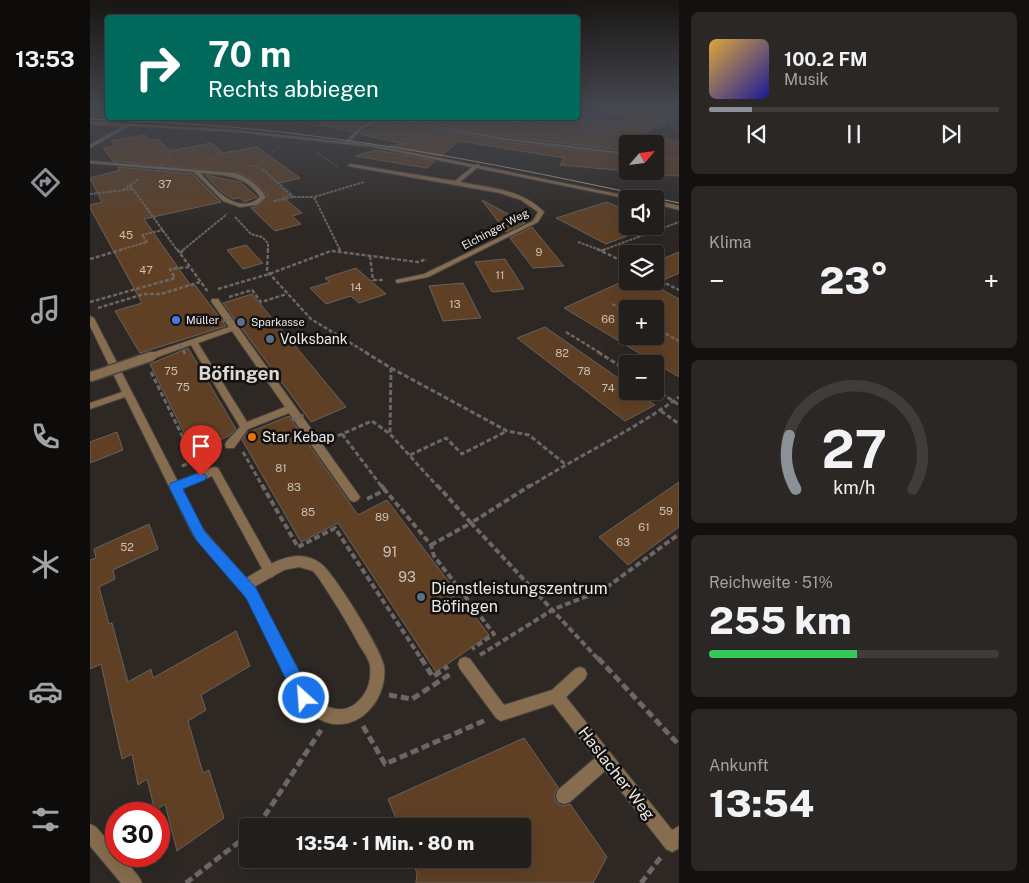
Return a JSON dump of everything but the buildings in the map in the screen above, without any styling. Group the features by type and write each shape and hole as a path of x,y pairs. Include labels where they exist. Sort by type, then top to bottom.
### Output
{"street":[{"path":"389,150 478,165 619,195"},
{"path":"90,162 194,170 240,176 261,194 261,200 245,206 230,204 194,170"},
{"name":"Elchinger Weg","path":"350,165 512,194 524,199 541,212 535,222 426,276 398,280"},
{"path":"456,183 478,165"},
{"path":"664,204 679,208"},
{"path":"215,301 354,497"},
{"path":"90,318 201,536 245,586 260,609 308,703 318,712 329,717 340,717 355,712 368,702 376,682 377,666 372,652 318,567 304,561 293,561 245,586"},
{"path":"90,378 234,328"},
{"path":"193,342 245,427"},
{"path":"90,406 128,393"},
{"path":"233,443 245,427 291,408"},
{"path":"175,487 214,471 270,572"},
{"path":"464,658 500,713 556,696 580,674"},
{"name":"Haslacher Weg","path":"556,696 606,759 676,839"},
{"path":"564,796 606,759"},
{"path":"90,833 133,883"}],"path":[{"path":"207,162 220,155 214,150"},
{"path":"312,150 341,169"},
{"path":"258,166 273,152"},
{"path":"664,158 678,159 679,163"},
{"path":"327,160 339,162"},
{"path":"261,200 275,201 294,197 314,197 359,181 369,182"},
{"path":"130,185 215,301 252,290 261,302 288,294"},
{"path":"90,194 133,189"},
{"path":"314,197 340,251"},
{"path":"180,253 230,212 251,234 262,238 268,243 266,268 269,274 311,319 391,368 507,431 529,435 565,464"},
{"path":"601,251 679,222"},
{"path":"90,259 147,242 142,235 163,230"},
{"path":"578,242 587,244 619,260"},
{"path":"208,292 269,274 330,251 418,262 433,256"},
{"path":"370,256 373,280 398,280"},
{"path":"90,302 175,278 170,270 189,266"},
{"path":"90,311 144,294 161,294 200,282"},
{"path":"664,282 679,290"},
{"path":"612,304 619,308"},
{"path":"223,322 234,318"},
{"path":"566,332 619,365"},
{"path":"664,333 679,341"},
{"path":"180,344 185,354"},
{"path":"162,353 164,358 147,364 192,456 233,443"},
{"path":"390,434 391,368"},
{"path":"664,394 679,405"},
{"path":"431,545 471,523 565,464 661,411 679,397"},
{"path":"661,411 679,424"},
{"path":"292,420 306,414"},
{"path":"329,440 372,421 390,434 679,745"},
{"path":"410,456 446,438 462,454 507,431"},
{"path":"342,434 431,545 434,556 494,634 464,658"},
{"path":"196,460 233,443"},
{"path":"233,443 298,547 335,528 433,677 554,609 603,590 679,534"},
{"path":"366,500 385,490"},
{"path":"412,699 442,680"},
{"path":"355,712 385,764 500,713"},
{"path":"263,818 329,717"},
{"path":"641,883 676,839"},
{"path":"186,883 239,842"}],"tram line":[{"path":"412,150 497,165 679,203"}],"place":[{"name":"Müller","path":"176,320"},
{"name":"Sparkasse","path":"241,322"},
{"name":"Volksbank","path":"270,339"},
{"name":"Star Kebap","path":"252,437"},
{"name":"Dienstleistungszentrum Böfingen","path":"421,597"}],"district":[{"name":"Böfingen","path":"239,373"}],"route":[{"path":"201,476 175,487 201,536 251,593 304,698"}]}
